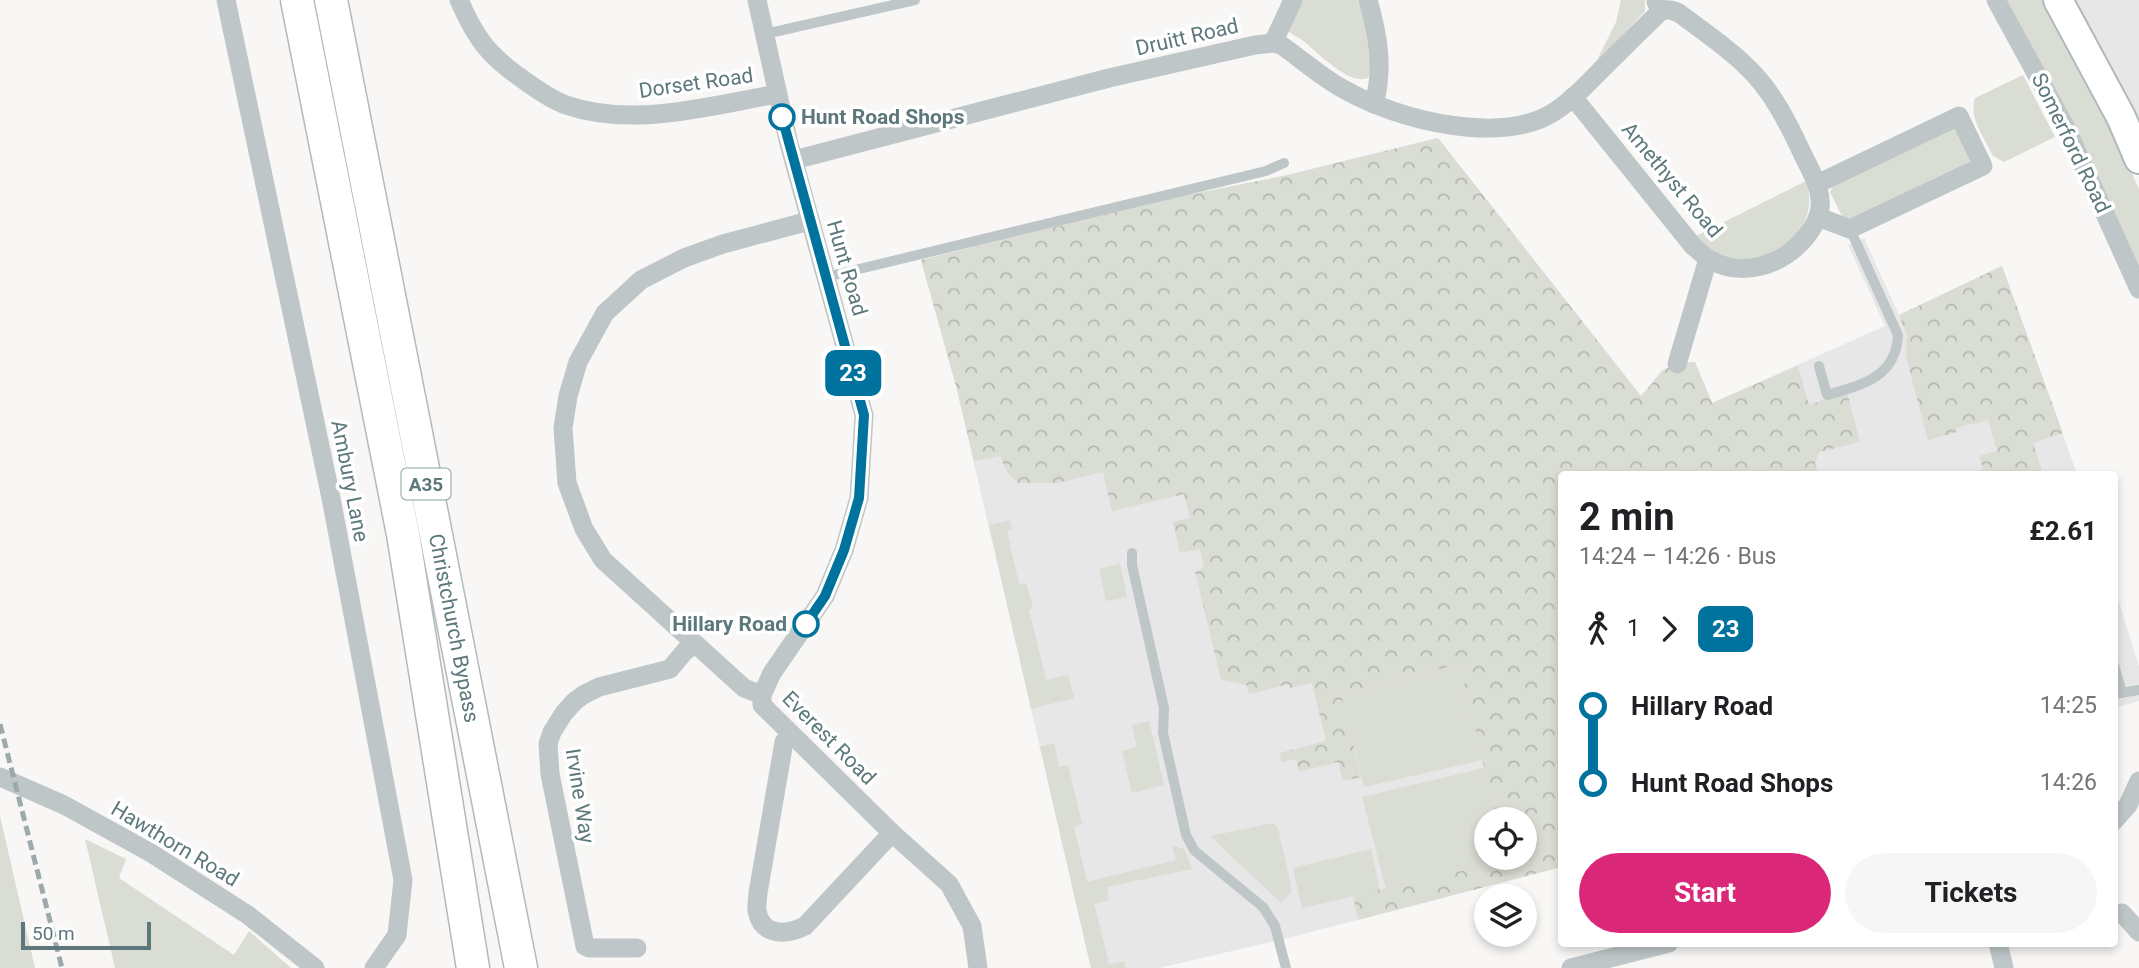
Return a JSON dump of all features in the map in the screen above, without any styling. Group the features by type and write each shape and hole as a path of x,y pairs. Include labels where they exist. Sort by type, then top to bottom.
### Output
{"main road":[{"name":"Christchurch Bypass","path":"298,0 403,534 473,968"},
{"name":"Christchurch Bypass","path":"331,0 521,968"},
{"path":"2058,0 2125,115 2139,159"}],"street":[{"name":"Ambury Lane","path":"226,0 331,498 403,880 397,935 374,968"},
{"name":"Dorset Road","path":"459,0 476,34 499,62 539,92 588,111 636,115 681,111 777,94"},
{"name":"Hunt Road","path":"757,0 794,160 864,415 859,498 844,550 825,596 772,673 762,695"},
{"path":"1293,0 1273,43 1281,45 1325,79 1374,104 1403,115 1429,122 1477,127 1516,126 1544,118 1573,97 1658,5 1679,13 1747,66 1784,116 1817,184 1821,202 1818,217 1850,229 1983,166 1959,116 1817,184"},
{"path":"1368,0 1380,58 1379,88 1374,104"},
{"name":"Somerford Road","path":"1996,0 2067,130 2139,289"},
{"name":"Druitt Road","path":"794,160 1109,78 1273,43"},
{"name":"Amethyst Road","path":"1573,97 1681,230 1708,259 1736,268 1763,266 1796,248 1810,232 1818,217"},
{"name":"Everest Road","path":"810,221 723,244 684,258 641,280 605,313 578,362 568,396 563,428 567,484 584,528 603,560 744,688 762,695 762,705 892,833 949,884 972,926 978,968"},
{"path":"1677,363 1708,259"},
{"name":"Irvine Way","path":"637,948 585,946 550,774 548,744 556,723 575,701 599,687 670,669 685,650 694,645"},
{"path":"791,734 783,742 758,893 757,911 764,925 775,932 790,933 805,926 892,833"},
{"name":"Hawthorn Road","path":"0,777 64,805 151,853 248,915 315,968"},
{"path":"2118,816 2128,805 2139,781"},
{"path":"2118,914 2122,913 2139,932"},
{"path":"1571,968 1653,947"},
{"path":"2003,947 2004,968"}],"lane":[{"path":"765,34 915,0"},
{"path":"826,277 1266,171 1284,163"},
{"path":"1819,366 1827,395 1867,383 1879,375 1897,348 1898,335 1850,229"},
{"path":"1132,553 1132,565 1164,708 1163,733 1186,835 1194,850 1264,907 1275,926 1286,968"},
{"path":"2118,693 2139,690"}],"shaded area":[{"path":"2069,0 2139,0 2139,129"},
{"path":"1438,138 1641,396 1662,370 1677,364 1695,362 1712,403 1885,326 1848,245 1864,238 1899,315 2002,266 2076,471 1558,471 1558,868 1496,884 1474,884 1474,890 1159,968 1091,968 957,390 921,260 1177,197 1283,176"},
{"path":"2118,599 2139,667 2139,701 2118,707"}],"green space":[{"path":"1303,0 1358,0 1370,49 1368,78 1351,77 1342,72 1288,31"},
{"path":"1621,0 1645,0 1645,11 1597,60 1616,22"},
{"path":"2003,0 2045,0 2096,93 2139,189 2139,274"},
{"path":"2023,75 2055,137 2004,162 1993,156 1977,125 1975,98"},
{"path":"1954,128 1959,130 1969,163 1855,221 1843,218 1830,192 1833,186"},
{"path":"1438,138 1641,396 1663,371 1675,365 1695,362 1712,403 1798,366 1809,405 1847,392 1860,442 1819,452 1815,463 1817,471 1558,471 1558,868 1496,884 1474,884 1474,890 1358,920 1353,896 1474,868 1537,870 1537,807 1493,807 1460,664 1341,694 1361,777 1343,781 1338,762 1299,772 1296,759 1282,762 1279,753 1326,741 1312,683 1290,688 1289,684 1249,694 1247,685 1221,680 1195,571 1204,568 1200,549 1180,553 1173,522 1190,518 1184,494 1112,511 1103,472 1058,483 1018,483 1007,472 1000,456 974,461 921,260 1177,197 1283,176"},
{"path":"1806,181 1809,208 1805,221 1799,232 1779,250 1753,259 1731,260 1696,236"},
{"path":"2002,266 2063,433 2033,443 2042,471 1977,471 1983,469 1979,456 1997,451 1988,420 1956,428 1957,432 1928,440 1906,357 1907,335 1899,315"},
{"path":"1010,520 1012,529 1007,531 1019,584 1026,583 1033,608 1029,610 1046,680 1068,675 1074,698 1031,709 989,525"},
{"path":"1120,564 1127,597 1106,601 1099,569"},
{"path":"1460,664 1482,760 1364,787 1341,694"},
{"path":"1149,721 1164,785 1132,793 1122,751 1137,747 1132,725"},
{"path":"1054,743 1059,767 1068,765 1082,824 1074,827 1087,882 1176,860 1172,846 1184,849 1192,869 1107,887 1109,900 1094,904 1109,964 1124,961 1126,968 1091,968 1040,747"},
{"path":"1484,768 1493,807 1474,807 1474,868 1386,889 1362,797"},
{"path":"0,816 35,968 0,968"},
{"path":"1273,823 1278,828 1292,891 1281,903 1210,836"},
{"path":"85,839 126,859 119,878 234,955 249,931 291,968 115,968"},
{"path":"1371,849 1380,890 1302,908 1293,868"}],"railway":[{"path":"0,724 62,968"}],"bus line":[{"name":"23","path":"782,117 864,415 859,498 844,550 825,596 806,624"}],"place":[{"name":"Hunt Road Shops","path":"782,117"},
{"name":"Hillary Road","path":"806,624"}]}
